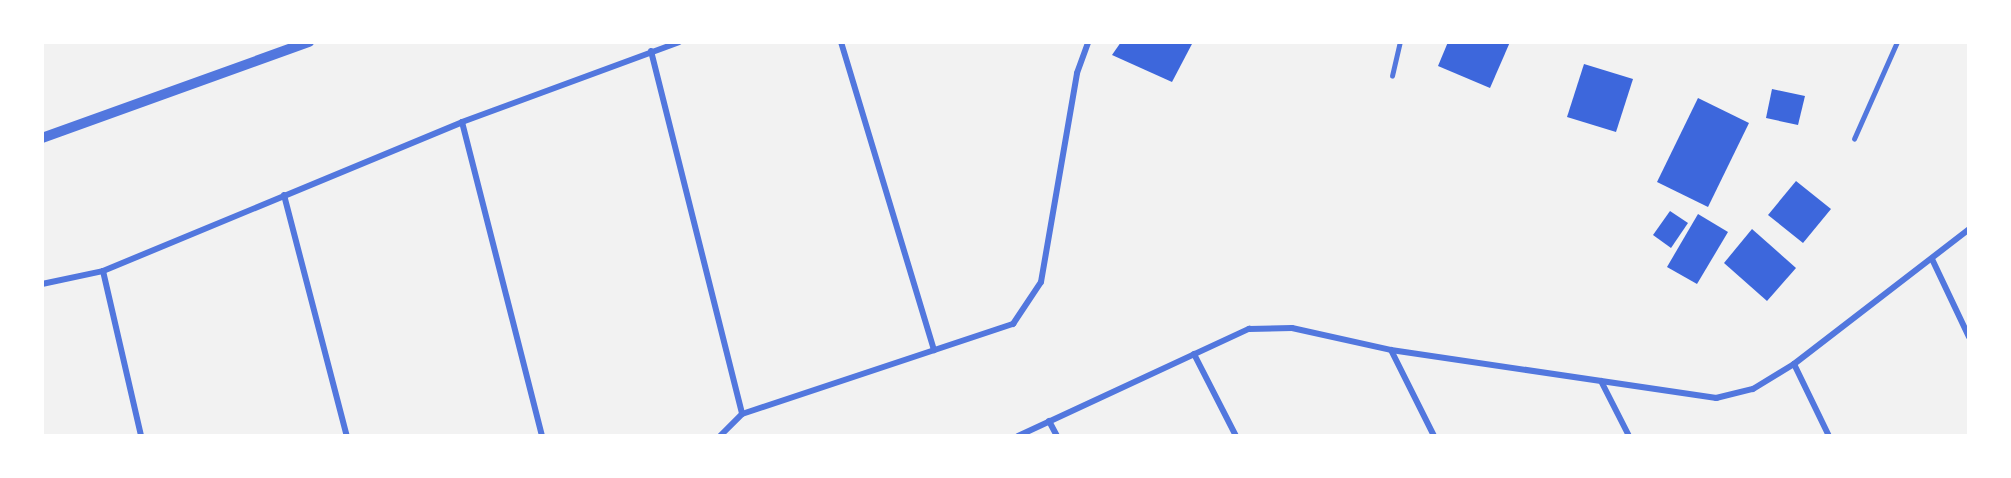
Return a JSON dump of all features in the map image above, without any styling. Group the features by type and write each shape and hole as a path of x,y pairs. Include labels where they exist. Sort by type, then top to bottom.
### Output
{"street":[{"path":"42,138 309,42"},
{"path":"42,284 103,271 462,122 680,42"},
{"path":"842,42 934,350"},
{"path":"720,436 728,425 742,414 1013,324 1041,282 1077,73 1088,42"},
{"path":"651,51 742,414"},
{"path":"462,122 542,436"},
{"path":"284,195 347,436"},
{"path":"1018,436 1249,329 1292,328 1390,350 1716,398 1753,389 1794,364 1969,229"},
{"path":"1932,259 1969,337"},
{"path":"103,271 141,436"},
{"path":"1390,350 1434,436"},
{"path":"1194,354 1236,436"},
{"path":"1794,364 1829,436"},
{"path":"1601,381 1629,436"},
{"path":"1049,421 1057,436"}],"lane":[{"path":"1392,76 1400,42"},
{"path":"1854,139 1898,42"}],"building":[{"path":"1121,42 1193,42 1172,82 1112,55"},
{"path":"1448,42 1510,42 1490,88 1438,66"},
{"path":"1584,64 1633,79 1616,132 1567,117"},
{"path":"1772,89 1805,96 1798,125 1766,118"},
{"path":"1698,98 1749,123 1708,207 1657,182"},
{"path":"1796,181 1831,209 1803,243 1768,215"},
{"path":"1670,211 1688,223 1671,248 1653,235"},
{"path":"1698,214 1728,232 1697,284 1667,267"},
{"path":"1752,229 1796,268 1767,301 1724,263"}]}
